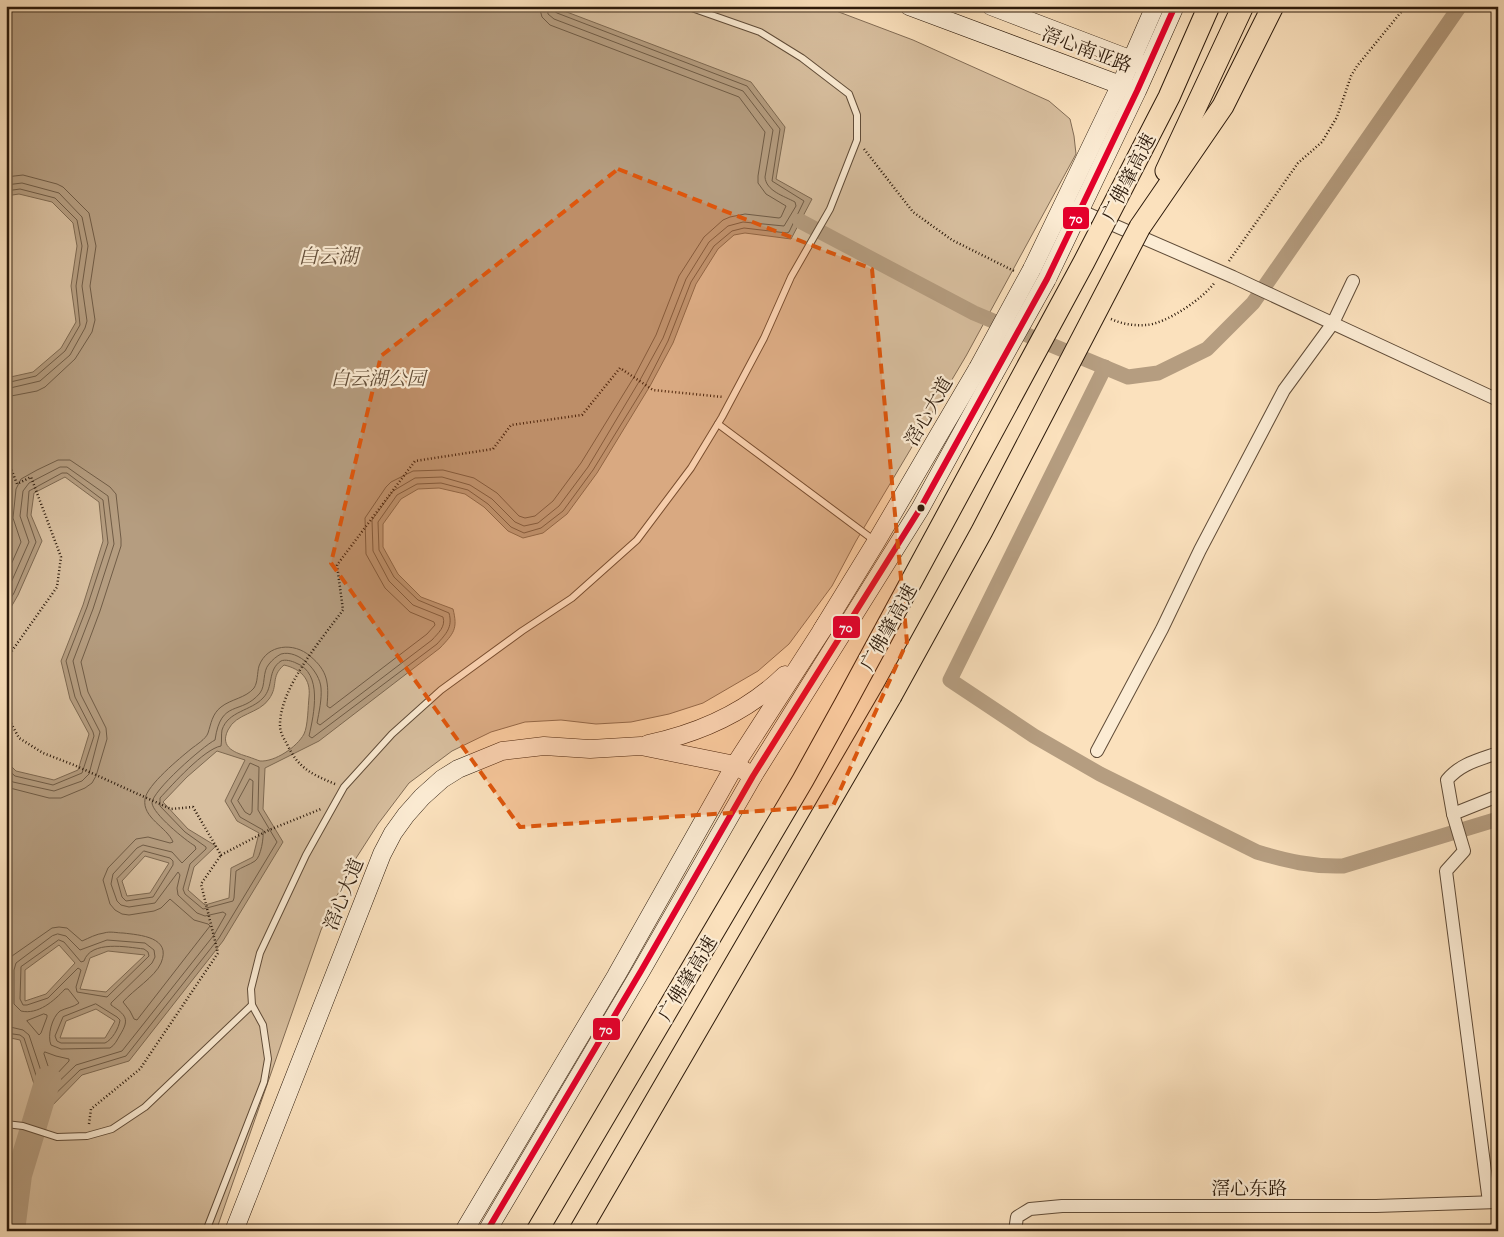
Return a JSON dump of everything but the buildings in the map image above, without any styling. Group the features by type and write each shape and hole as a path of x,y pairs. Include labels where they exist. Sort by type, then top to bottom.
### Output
{"highway":[{"name":"广佛肇高速","path":"537,1231 846,704 1084,262 1169,97 1208,6"},
{"name":"广佛肇高速","path":"580,1231 891,696 982,531 1140,227 1242,6"},
{"path":"1140,227 1223,106 1273,6"}],"street":[{"name":"滘心南亚路","path":"909,6 1129,88"},
{"name":"滘心南亚路","path":"991,6 1148,66"},
{"name":"滘心大道","path":"1129,88 1131,60 1155,6"},
{"name":"滘心大道","path":"487,1231 754,776 920,509 994,374 1129,88 1148,66 1175,6"},
{"path":"1072,207 1333,322 1498,400"},
{"name":"滘心大道","path":"234,1231 371,880 393,833 406,815 442,779 458,769 502,751 544,746 590,749 641,746 689,734 722,720 749,705 772,688 806,652 828,621 978,368 1040,274"},
{"path":"1097,751 1162,629 1200,550 1284,390 1333,322 1353,281"},
{"path":"464,1231 616,976 735,765 828,621"},
{"name":"滘心大道","path":"641,746 735,765 754,776"},
{"path":"1493,1202 1446,871 1464,851 1453,814 1447,780 1454,771 1470,762 1498,753"},
{"path":"1453,814 1498,796"},
{"name":"滘心东路","path":"1015,1231 1017,1217 1030,1209 1062,1206 1376,1206 1493,1202"}],"lane":[{"path":"206,1231 264,1082 268,1059 263,1025 252,1005 251,989 260,953 306,855 334,803 344,787 392,734 441,690 522,631 572,598 636,540 691,468 718,424 764,338 791,277 830,210 857,140 857,115 849,94 802,58 760,32 686,6"},
{"path":"718,424 876,542"},
{"path":"828,621 844,631"},
{"path":"6,1124 23,1126 57,1137 87,1136 112,1129 146,1107 252,1005"}],"path":[{"path":"344,787 305,769 294,758 280,728 282,706 297,676 343,610 337,565 415,461 493,449 511,425 582,414 620,368 653,390 733,398"},
{"path":"6,464 9,463 17,484 31,477 61,557 57,587 9,655 6,668"},
{"path":"6,714 18,738 43,753 74,764 170,809 193,806 221,856"},
{"path":"87,1136 91,1109 140,1069 218,953 201,884 221,856 269,830 334,803"}],"highlighted area":[{"path":"618,169 872,269 907,642 833,806 520,827 331,563 381,356"}],"green space":[{"name":"白云湖公园","path":"6,6 823,6 913,40 1049,101 1070,119 1074,136 1076,154 966,356 856,541 832,586 789,644 758,671 703,703 669,714 631,722 596,724 561,720 525,722 491,732 452,751 409,783 378,824 351,866 321,930 216,1231 6,1231"}],"water":[{"name":"白云湖","path":"6,6 551,6 751,82 785,127 776,179 812,199 791,239 745,233 734,235 718,249 696,284 673,343 650,386 597,473 567,514 543,533 523,538 508,531 484,507 465,494 439,488 418,489 401,499 383,524 383,547 398,574 421,597 453,609 455,626 452,634 440,648 319,741 265,768 263,809 283,842 223,941 129,1061 82,1075 47,1111 40,1103 20,1040 6,1037 6,761 16,771 54,780 78,770 89,734 70,699 61,661 83,605 103,541 99,502 65,477 34,493 31,515 42,541 18,595 6,616 6,378 33,372 61,348 76,322 71,286 77,246 73,223 52,202 19,194 6,196","holes":["284,665 295,669 304,676 308,685 308,716 304,734 285,753 266,761 260,761 239,754 227,745 226,736 228,730 236,720 265,704 272,694 277,673","217,751 245,760 225,801 237,821 259,833 253,857 231,868 229,898 205,905 188,890 194,867 216,846 188,829 163,802 187,777","145,856 169,863 150,893 127,896 122,881","59,945 75,963 46,994 25,1001 25,970","108,951 145,955 106,992 80,989 90,958","96,1009 115,1021 105,1038 60,1038 66,1021"]}],"waterway":[{"path":"800,221 974,313 1128,377 1158,373 1207,349 1253,303 1460,6"},
{"path":"1105,367 950,680 1034,736 1100,774 1257,852 1279,858 1300,863 1343,866 1498,819"},
{"path":"12,1231 19,1175 48,1079"}],"transit line":[{"name":"70","path":"487,1231 641,971 753,776 920,509 1047,279 1137,91 1175,6"}]}
